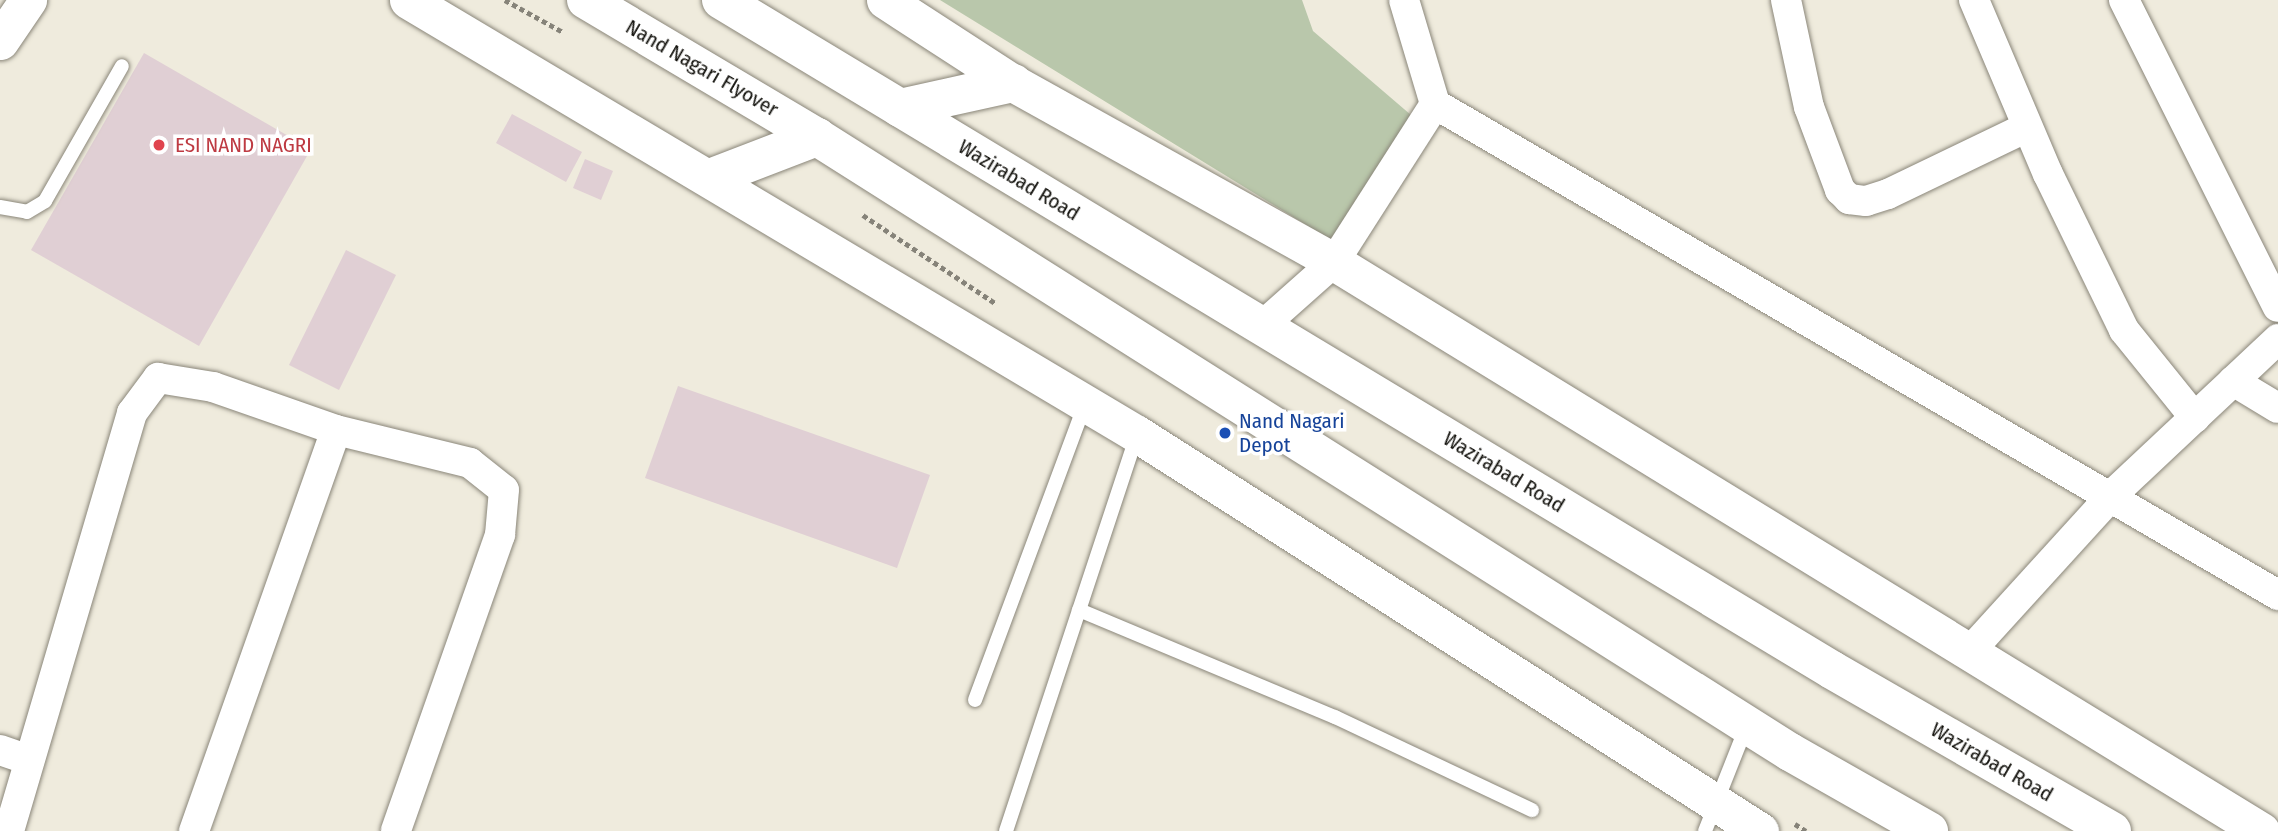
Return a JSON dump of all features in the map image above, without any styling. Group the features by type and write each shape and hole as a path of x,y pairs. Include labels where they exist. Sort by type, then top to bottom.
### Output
{"highway":[{"name":"Nand Nagari Flyover","path":"586,0 817,137"},
{"path":"721,0 900,108 1013,83"},
{"name":"Wazirabad Road","path":"900,108 1832,670 2112,831"},
{"path":"710,178 817,137 1747,724 1928,831"}],"street":[{"path":"0,41 28,0"},
{"path":"408,0 1137,435 1710,817 1760,831"},
{"path":"885,0 1013,83 1334,262 1971,650 2261,831"},
{"path":"1404,0 1435,104 2112,495 2278,595"},
{"path":"1786,0 1809,107 1840,190 1849,199 1866,201 1888,194 2027,127"},
{"path":"1974,0 2027,127 2124,330 2195,418"},
{"path":"2124,0 2278,307"},
{"path":"1262,326 1334,262 1435,104"},
{"path":"1971,650 2112,495 2278,339"},
{"path":"10,831 132,413 158,378 213,387 336,429 470,463 504,490 500,535 396,831"},
{"path":"2233,381 2278,408"},
{"path":"194,831 336,429"},
{"path":"0,750 29,760"}],"lane":[{"path":"0,207 27,212 45,201 122,66"},
{"path":"975,700 1085,404"},
{"path":"1006,831 1137,435"},
{"path":"1079,610 1335,718 1532,810"},
{"path":"1710,817 1747,724"}],"green space":[{"path":"940,0 1302,0 1313,31 1411,115 1334,242"}],"building":[{"path":"144,53 311,149 199,346 31,250"},
{"path":"512,114 582,152 566,182 496,143"},
{"path":"585,159 613,171 601,200 573,188"},
{"path":"346,250 396,275 339,390 289,365"},
{"path":"678,386 930,475 897,568 645,478"}],"place":[{"name":"ESI NAND NAGRI","path":"159,145"},
{"name":"Nand Nagari Depot","path":"1225,433"}]}
